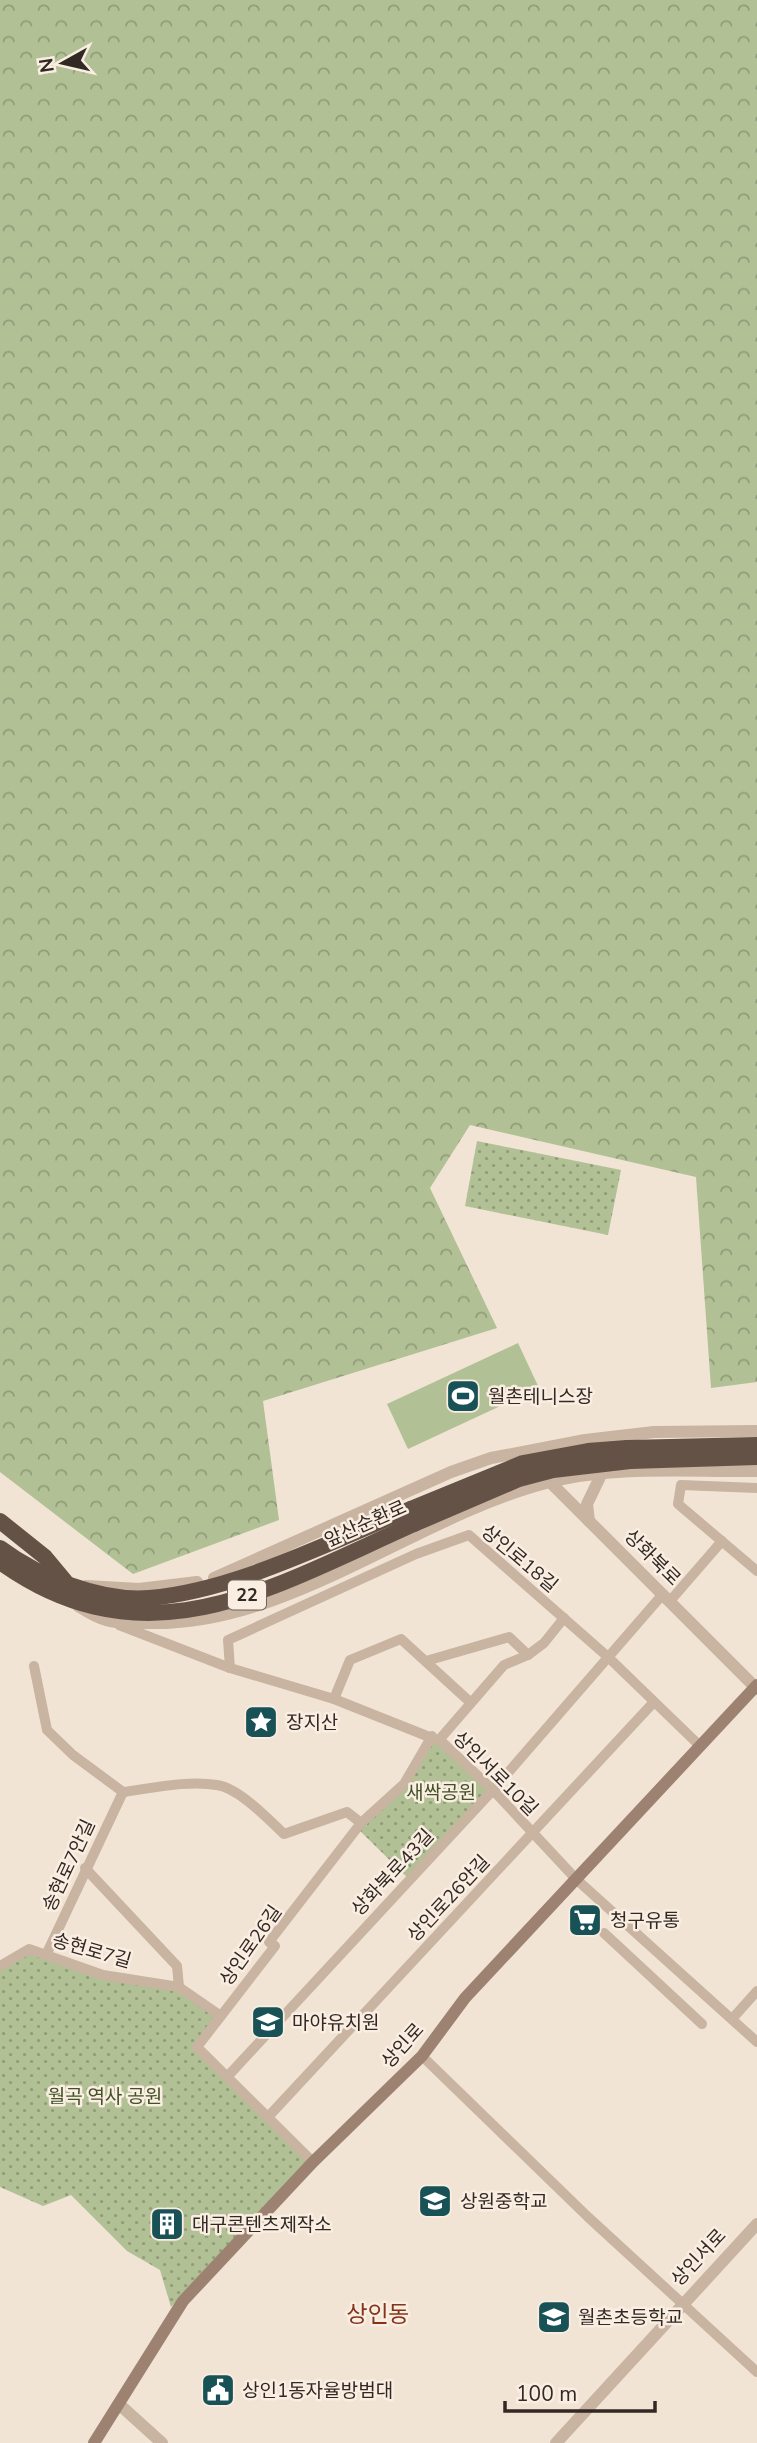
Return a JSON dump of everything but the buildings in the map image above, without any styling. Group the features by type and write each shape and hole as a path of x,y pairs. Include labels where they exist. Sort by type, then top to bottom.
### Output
{"highway":[{"name":"앞산순환로","path":"0,1562 50,1589 148,1598 217,1586 412,1517 523,1463 587,1451 757,1445"},
{"name":"앞산순환로","path":"624,1449 757,1457"},
{"path":"0,1521 45,1557 71,1589"},
{"name":"앞산순환로","path":"0,1548 15,1560 71,1589"},
{"path":"0,1568 20,1583 37,1589 50,1589"}],"main road":[{"name":"상인로","path":"94,2443 183,2301 313,2162 422,2056 465,1998 756,1687"}],"street":[{"path":"589,1521 587,1504 606,1474 605,1455 624,1449 654,1432 757,1431"},
{"path":"71,1589 139,1589 204,1581 229,1573 460,1468 552,1444 624,1449"},
{"name":"상화북로","path":"524,1452 549,1482 756,1687"},
{"path":"71,1589 106,1620 161,1623 235,1613 374,1556 480,1506 549,1482 606,1474 757,1471"},
{"path":"757,1488 681,1485 678,1504 757,1571"},
{"name":"상인로18길","path":"230,1668 228,1640 416,1554 469,1535 608,1657 700,1746"},
{"name":"상화북로43길","path":"227,2077 493,1790 608,1657 722,1541"},
{"name":"상인로26길","path":"313,2162 197,2047 275,1946 269,1942 361,1823 404,1784 435,1738 504,1665 528,1655 544,1643 564,1618"},
{"name":"상인서로10길","path":"106,1620 230,1668 334,1699 435,1738 493,1790 576,1880 757,2042"},
{"path":"426,1661 509,1637 528,1655"},
{"path":"334,1699 350,1660 401,1639 470,1702"},
{"path":"34,1666 47,1730 73,1755 123,1791 186,1784 220,1784 256,1807 284,1834 346,1812 361,1823"},
{"name":"상인로26안길","path":"268,2117 653,1703"},
{"name":"송현로7안길","path":"46,1955 123,1791"},
{"name":"송현로7길","path":"85,1868 177,1966 179,1987"},
{"path":"604,1933 702,2024"},
{"name":"송현로7길","path":"0,1966 29,1949 103,1975 179,1987 221,2016"},
{"path":"732,2019 753,1995"},
{"path":"422,2056 757,2372"},
{"name":"상인서로","path":"556,2443 757,2224"},
{"path":"120,2405 162,2443"}],"green space":[{"path":"0,0 757,0 757,1382 711,1388 696,1177 470,1125 430,1188 497,1328 263,1401 279,1520 133,1574 0,1472"},
{"path":"477,1141 621,1170 608,1235 465,1206"},
{"name":"월촌테니스장","path":"518,1343 539,1388 408,1449 387,1404"},
{"name":"새싹공원","path":"432,1736 493,1790 409,1879 357,1828 404,1785"},
{"name":"월곡 역사 공원","path":"29,1949 103,1975 179,1987 221,2016 197,2047 313,2162 171,2307 160,2270 127,2251 71,2195 43,2206 0,2187 0,1966"}],"place":[{"name":"월촌테니스장","path":"463,1396"},
{"name":"장지산","path":"261,1722"},
{"name":"청구유통","path":"585,1920"},
{"name":"마야유치원","path":"268,2022"},
{"name":"상원중학교","path":"435,2201"},
{"name":"대구콘텐츠제작소","path":"167,2224"},
{"name":"월촌초등학교","path":"554,2317"},
{"name":"상인1동자율방범대","path":"218,2390"}],"district":[{"name":"상인동","path":"378,2314"}]}
